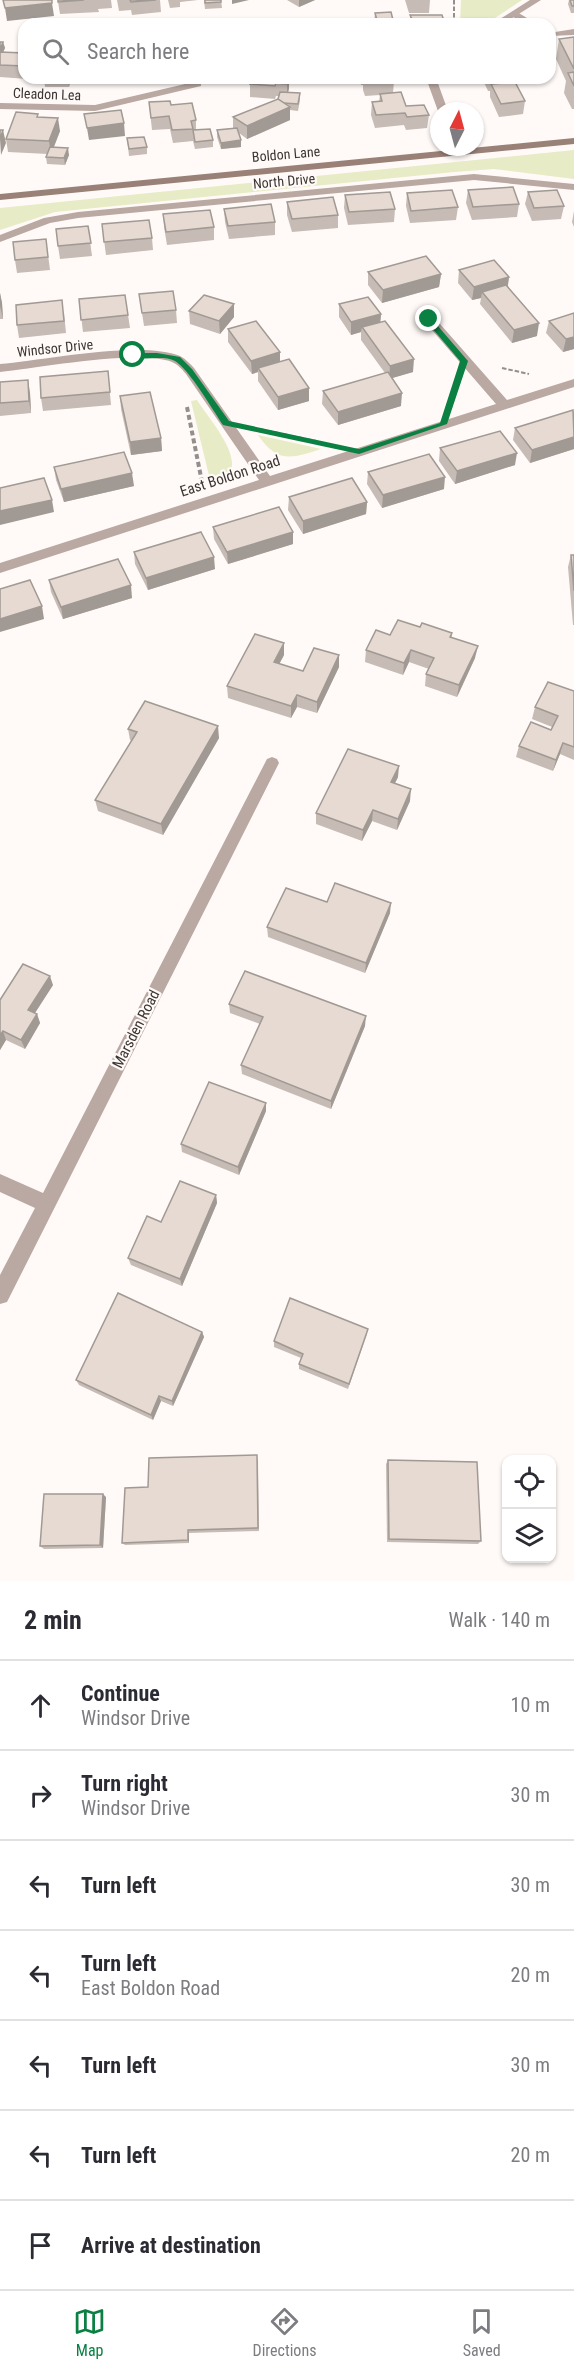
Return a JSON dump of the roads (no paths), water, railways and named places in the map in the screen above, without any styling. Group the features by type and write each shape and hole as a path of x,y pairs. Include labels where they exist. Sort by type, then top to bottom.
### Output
{"street":[{"path":"507,18 536,0"},
{"name":"Cleadon Lea","path":"0,106 95,108 198,84"},
{"path":"430,84 439,102"},
{"name":"Boldon Lane","path":"484,148 574,141"},
{"name":"Boldon Lane","path":"0,196 430,153"},
{"name":"North Drive","path":"0,239 48,220 78,215 462,178 494,178 574,187"},
{"path":"429,319 504,405"},
{"name":"Windsor Drive","path":"0,368 133,355 157,355 177,359 190,371 267,481"},
{"name":"East Boldon Road","path":"0,568 573,383"},
{"name":"Marsden Road","path":"0,1295 272,763"},
{"path":"0,1183 47,1204"}],"lane":[{"path":"514,14 522,18"},
{"path":"556,35 574,32"}]}
